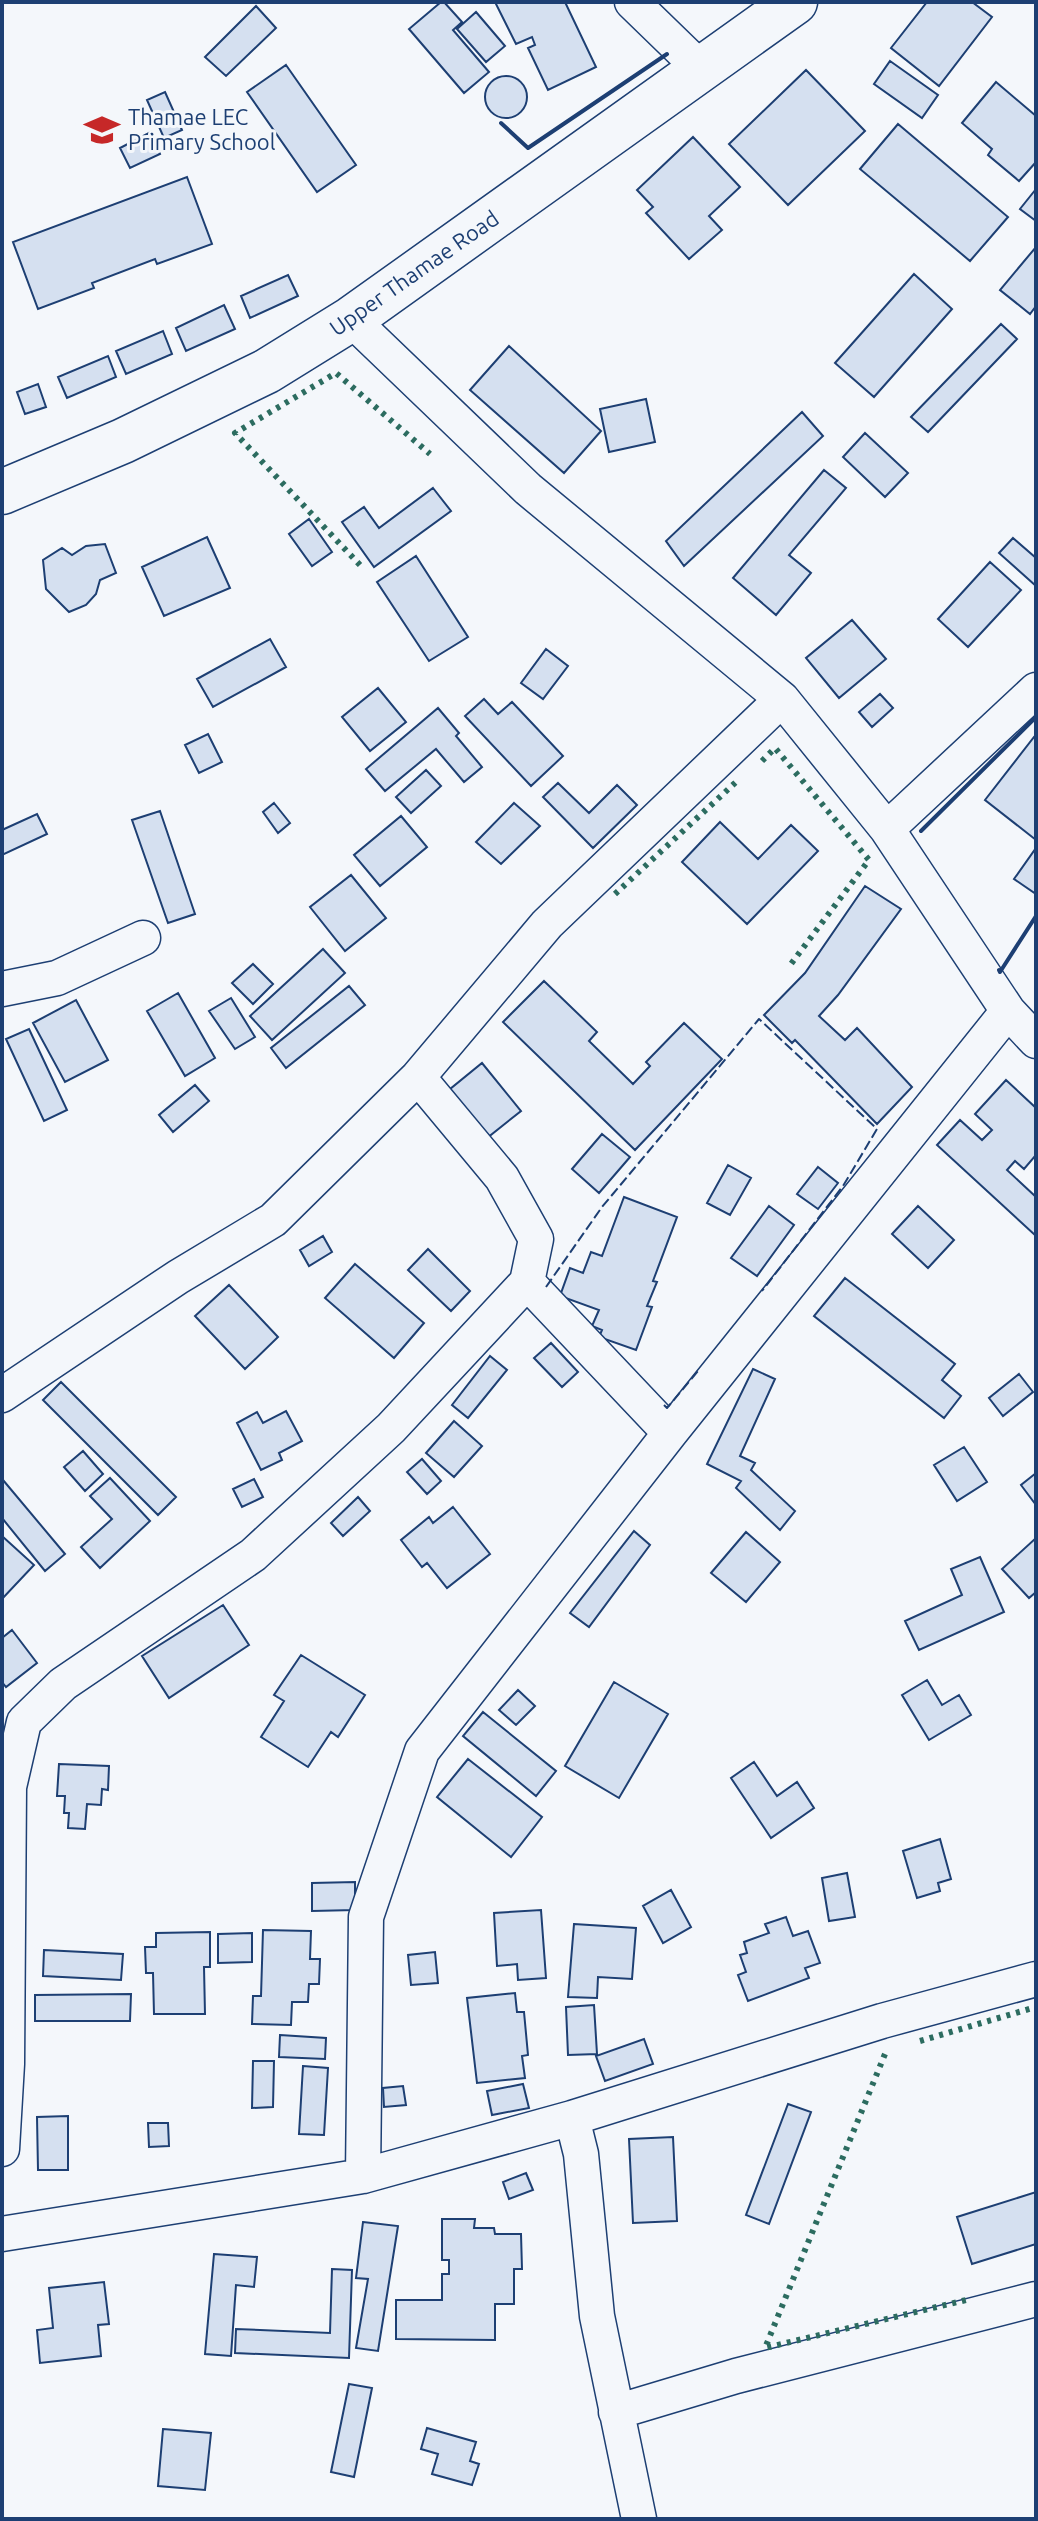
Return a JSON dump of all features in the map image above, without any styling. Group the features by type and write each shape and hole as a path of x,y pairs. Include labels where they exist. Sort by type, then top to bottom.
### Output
{"street":[{"path":"632,2 701,69"},
{"name":"Upper Thamae Road","path":"2,492 123,441 267,371 351,319 795,2"},
{"path":"351,319 528,489 782,699 887,829 1008,1011 1036,1041"},
{"path":"887,829 1036,690"},
{"path":"2,1395 178,1277 273,1220 418,1077 547,924 782,699"},
{"path":"2,989 57,978 143,938"},
{"path":"363,2176 366,1917 422,1751 670,1433 1008,1011"},
{"path":"2,2149 7,2064 9,1787 24,1722 63,1684 253,1555 391,1428 527,1282 536,1239 502,1178 418,1077"},
{"path":"527,1282 670,1433"},
{"path":"2,2234 363,2176 572,2118 882,2021 1036,1979"},
{"path":"572,2118 581,2154 597,2316 639,2519"},
{"path":"616,2412 736,2376 1036,2299"}],"building":[{"path":"441,2 462,22 453,30 489,72 464,93 409,29"},
{"path":"495,2 565,2 596,67 548,90 528,48 535,45 532,37 516,44"},
{"path":"927,2 972,2 992,17 939,86 891,48"},
{"path":"256,6 276,28 226,76 205,57"},
{"path":"476,12 505,46 486,62 457,29"},
{"path":"890,61 938,95 922,118 874,84"},
{"path":"286,65 356,165 317,192 247,92"},
{"path":"806,70 865,131 788,205 729,144"},
{"path":"506,76 521,82 527,97 521,112 506,118 491,112 485,97 491,82"},
{"path":"996,82 1036,116 1036,162 1019,181 988,155 992,149 962,123"},
{"path":"165,92 182,130 164,138 147,100"},
{"path":"898,124 1008,217 970,261 860,169"},
{"path":"151,132 160,154 130,168 120,148"},
{"path":"693,137 740,187 709,216 722,230 689,259 646,213 653,207 637,190"},
{"path":"187,177 212,244 157,264 155,259 92,283 94,288 38,309 13,242"},
{"path":"1036,189 1036,221 1020,209"},
{"path":"1036,247 1036,306 1030,314 1000,290"},
{"path":"914,274 952,309 874,397 835,363"},
{"path":"288,275 298,296 250,318 241,296"},
{"path":"224,305 235,329 186,351 176,328"},
{"path":"1001,324 1017,339 928,432 911,417"},
{"path":"163,331 172,354 126,374 116,351"},
{"path":"509,346 601,431 564,473 470,390"},
{"path":"108,356 116,377 67,398 58,377"},
{"path":"38,384 46,407 25,414 17,392"},
{"path":"646,399 655,442 609,452 600,409"},
{"path":"802,412 823,436 684,566 666,541"},
{"path":"865,433 908,473 885,497 843,457"},
{"path":"824,470 846,488 789,555 811,573 776,615 733,578"},
{"path":"433,488 451,511 374,567 342,522 364,507 379,528"},
{"path":"309,519 332,552 312,566 289,534"},
{"path":"207,537 230,588 164,616 142,567"},
{"path":"1013,538 1036,558 1036,586 999,553"},
{"path":"105,544 116,573 100,580 96,594 86,605 69,612 46,589 43,560 62,548 72,555 86,546"},
{"path":"416,556 468,637 429,661 377,582"},
{"path":"990,562 1021,590 968,647 938,619"},
{"path":"852,620 886,659 839,698 806,658"},
{"path":"270,639 286,667 213,707 197,679"},
{"path":"546,649 568,666 543,699 521,683"},
{"path":"378,688 406,722 370,751 342,717"},
{"path":"880,694 893,708 872,727 859,712"},
{"path":"484,699 498,714 512,702 563,756 531,786 465,716"},
{"path":"438,708 482,767 464,782 436,749 385,791 366,769"},
{"path":"208,734 222,762 199,773 185,745"},
{"path":"1036,738 1036,840 985,800"},
{"path":"426,770 441,786 411,813 396,797"},
{"path":"558,783 589,813 617,785 637,805 593,848 543,797"},
{"path":"274,803 290,823 278,833 263,812"},
{"path":"514,803 540,826 501,864 476,842"},
{"path":"160,811 195,914 168,923 132,820"},
{"path":"37,814 47,834 2,855 2,830"},
{"path":"401,816 427,847 380,886 354,855"},
{"path":"720,822 758,859 791,825 818,851 747,924 682,862"},
{"path":"1036,848 1036,894 1014,879"},
{"path":"351,875 386,918 345,951 310,907"},
{"path":"865,886 901,909 819,1016 845,1040 857,1028 912,1087 877,1124 795,1040 792,1043 764,1015 805,973"},
{"path":"323,949 345,973 272,1040 250,1016"},
{"path":"253,964 273,984 253,1004 232,983"},
{"path":"544,981 597,1032 589,1041 633,1084 650,1066 646,1062 684,1023 722,1059 635,1150 503,1022"},
{"path":"349,986 365,1005 286,1068 271,1048"},
{"path":"178,993 215,1058 185,1076 147,1011"},
{"path":"231,998 255,1037 235,1049 209,1011"},
{"path":"76,1000 108,1060 65,1082 33,1023"},
{"path":"29,1029 67,1110 44,1121 6,1039"},
{"path":"482,1063 521,1111 482,1142 444,1094"},
{"path":"1006,1080 1036,1108 1036,1155 1024,1169 1015,1161 1007,1170 1036,1197 1036,1236 937,1145 960,1120 982,1140 992,1130 975,1114"},
{"path":"195,1085 209,1101 173,1132 159,1115"},
{"path":"602,1134 630,1157 599,1193 572,1169"},
{"path":"728,1165 751,1178 730,1215 707,1203"},
{"path":"818,1167 838,1183 818,1209 797,1194"},
{"path":"624,1197 677,1217 653,1281 657,1282 647,1306 652,1307 636,1350 599,1337 602,1330 592,1326 599,1310 560,1296 570,1268 583,1273 591,1252 602,1256"},
{"path":"769,1206 794,1225 757,1276 731,1258"},
{"path":"918,1206 954,1240 928,1268 892,1234"},
{"path":"323,1236 332,1252 309,1266 300,1250"},
{"path":"428,1249 470,1291 451,1311 408,1270"},
{"path":"355,1264 424,1323 394,1358 325,1298"},
{"path":"845,1278 955,1364 942,1380 961,1396 944,1418 814,1316"},
{"path":"229,1285 278,1337 245,1369 195,1316"},
{"path":"551,1343 578,1372 562,1387 534,1358"},
{"path":"490,1356 507,1370 468,1418 452,1405"},
{"path":"753,1369 775,1379 740,1456 755,1463 751,1470 795,1511 780,1530 736,1488 741,1481 707,1464"},
{"path":"1019,1374 1033,1392 1003,1416 989,1398"},
{"path":"61,1382 176,1497 158,1515 43,1400"},
{"path":"286,1411 302,1441 279,1453 282,1460 261,1470 237,1423 257,1412 263,1423"},
{"path":"454,1421 482,1446 454,1477 426,1453"},
{"path":"964,1447 987,1482 957,1501 934,1465"},
{"path":"83,1451 103,1474 85,1491 64,1467"},
{"path":"422,1459 441,1481 427,1494 407,1472"},
{"path":"1036,1473 1036,1505 1021,1485"},
{"path":"110,1478 150,1521 100,1568 81,1547 112,1519 90,1496"},
{"path":"254,1479 263,1497 242,1507 233,1489"},
{"path":"3,1480 65,1554 45,1571 2,1518"},
{"path":"358,1497 370,1511 343,1536 331,1523"},
{"path":"453,1507 490,1554 447,1588 427,1563 422,1567 401,1540 429,1517 433,1523"},
{"path":"634,1531 650,1545 589,1627 570,1613"},
{"path":"746,1532 780,1562 746,1602 711,1573"},
{"path":"2,1536 34,1565 2,1599"},
{"path":"1036,1538 1036,1592 1029,1598 1002,1569"},
{"path":"980,1557 1004,1612 919,1650 905,1621 962,1595 951,1569"},
{"path":"223,1605 249,1645 169,1698 142,1656"},
{"path":"12,1630 37,1663 6,1687 2,1682 2,1638"},
{"path":"301,1655 365,1695 338,1737 331,1732 308,1767 261,1737 284,1701 274,1695"},
{"path":"927,1680 942,1705 959,1695 971,1715 929,1740 902,1695"},
{"path":"614,1682 668,1714 619,1798 565,1766"},
{"path":"518,1690 535,1706 516,1725 499,1710"},
{"path":"483,1712 556,1771 536,1796 463,1736"},
{"path":"468,1759 542,1817 511,1857 437,1797"},
{"path":"754,1762 777,1796 797,1782 814,1808 771,1838 731,1778"},
{"path":"59,1764 109,1766 108,1790 102,1789 101,1805 87,1804 85,1829 68,1828 69,1813 64,1813 65,1796 57,1796"},
{"path":"940,1839 951,1879 938,1883 940,1891 917,1898 903,1851"},
{"path":"847,1873 855,1917 829,1921 822,1878"},
{"path":"355,1882 355,1910 312,1911 312,1883"},
{"path":"671,1890 691,1927 663,1943 643,1906"},
{"path":"541,1910 546,1978 518,1980 517,1964 497,1966 494,1913"},
{"path":"786,1917 793,1936 808,1931 820,1963 805,1968 809,1978 748,2001 738,1975 746,1972 740,1955 747,1953 744,1942 769,1933 765,1924"},
{"path":"574,1924 636,1928 632,1979 598,1977 597,1998 568,1997"},
{"path":"263,1930 311,1931 310,1959 320,1959 319,1984 309,1984 308,2002 292,2002 291,2025 252,2024 253,1996 261,1996"},
{"path":"210,1932 210,1967 204,1967 205,2014 154,2014 153,1973 146,1973 145,1947 156,1947 156,1933"},
{"path":"252,1933 252,1962 218,1963 218,1934"},
{"path":"44,1950 123,1954 121,1980 43,1976"},
{"path":"435,1952 438,1983 411,1985 408,1955"},
{"path":"515,1993 517,2012 524,2012 528,2055 522,2056 525,2078 477,2083 467,1998"},
{"path":"131,1994 130,2021 35,2021 35,1995"},
{"path":"594,2005 597,2054 568,2055 566,2007"},
{"path":"280,2035 326,2038 325,2059 279,2057"},
{"path":"644,2039 653,2064 605,2081 596,2056"},
{"path":"253,2061 274,2061 273,2107 252,2108"},
{"path":"303,2066 328,2068 324,2135 299,2134"},
{"path":"523,2084 529,2108 492,2115 487,2091"},
{"path":"403,2086 406,2105 384,2107 383,2088"},
{"path":"788,2104 811,2112 769,2224 746,2215"},
{"path":"68,2116 68,2170 38,2170 37,2117"},
{"path":"148,2123 168,2123 169,2146 149,2147"},
{"path":"673,2137 677,2221 633,2223 629,2139"},
{"path":"526,2173 533,2190 509,2199 503,2182"},
{"path":"1036,2192 1036,2244 972,2264 957,2217"},
{"path":"442,2219 475,2219 474,2228 494,2228 495,2234 521,2234 522,2269 514,2269 514,2304 495,2304 495,2340 396,2339 396,2300 442,2300 442,2274 449,2274 449,2260 442,2260"},
{"path":"363,2222 398,2226 378,2351 356,2348 368,2279 356,2278"},
{"path":"214,2254 257,2257 254,2287 236,2285 231,2356 205,2354"},
{"path":"332,2269 352,2270 349,2358 235,2353 236,2329 330,2333"},
{"path":"104,2282 109,2324 98,2325 101,2356 40,2363 37,2330 53,2328 49,2288"},
{"path":"349,2384 372,2388 354,2477 331,2472"},
{"path":"427,2428 476,2442 470,2461 479,2464 472,2485 432,2474 438,2454 421,2449"},
{"path":"163,2429 211,2433 205,2490 158,2486"}],"hedge":[{"path":"360,565 235,433 336,373 430,454"},
{"path":"762,761 775,748 869,860 791,964"},
{"path":"615,894 736,782"},
{"path":"920,2041 1036,2007"},
{"path":"885,2054 765,2348 966,2300"}],"fence":[{"path":"546,1287 602,1207 759,1019 877,1129 843,1186 762,1291"},
{"path":"664,1405 667,1408 698,1371"}],"wall":[{"path":"501,123 528,148 667,54"},
{"path":"921,831 1036,717"},
{"path":"999,970 1036,916"}],"place":[{"name":"Thamae LEC Primary School","path":"102,130"}]}
